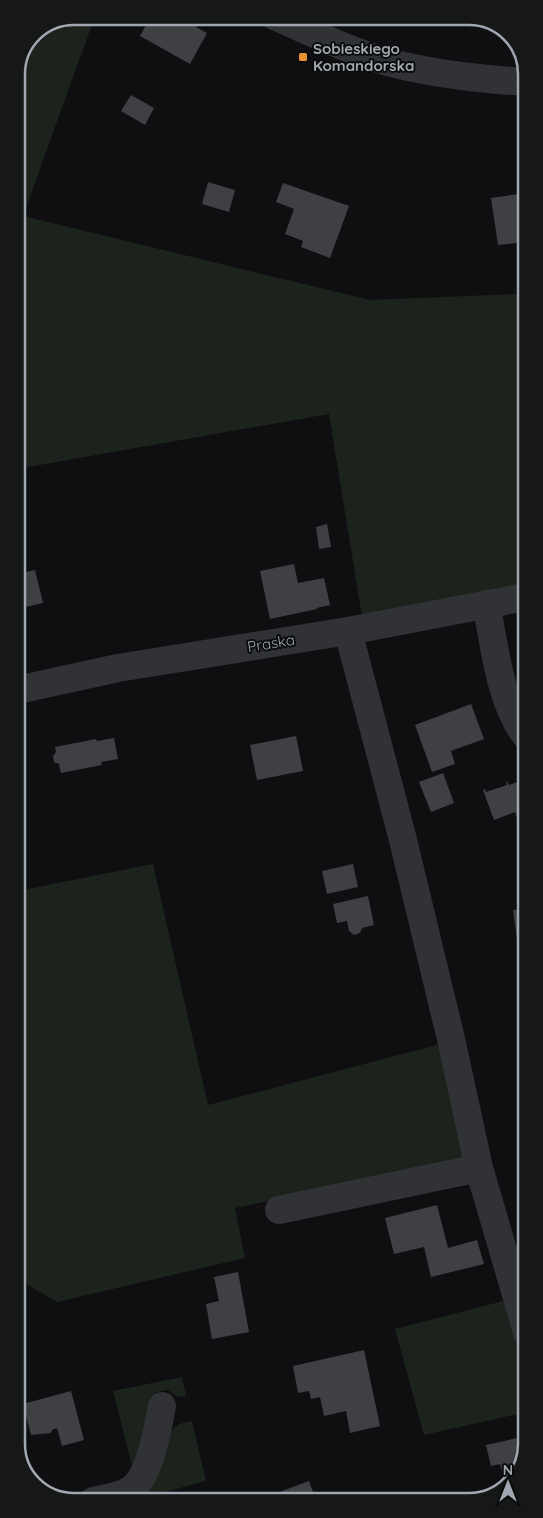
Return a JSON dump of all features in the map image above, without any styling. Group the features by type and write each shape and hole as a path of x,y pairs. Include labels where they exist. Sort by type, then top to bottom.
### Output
{"street":[{"path":"295,25 357,52 388,62 422,70 518,81"},
{"name":"Praska","path":"25,688 118,668 348,631 518,598"},
{"path":"486,604 504,690 518,724"},
{"path":"348,631 402,836 451,1038 479,1168 518,1301"},
{"path":"279,1210 479,1168"},
{"path":"123,1493 132,1489 139,1482 147,1465 158,1430 162,1406"}],"shaded area":[{"path":"68,25 92,25 25,210 25,71 30,52 42,37 58,28"},
{"path":"25,216 370,300 518,294 518,588 362,617 329,414 25,468"},
{"path":"153,864 208,1105 444,1043 464,1156 455,1163 235,1208 245,1258 57,1302 25,1284 25,890"},
{"path":"511,1299 518,1327 518,1414 424,1435 395,1329"},
{"path":"182,1377 186,1396 178,1397 168,1390 156,1392 140,1458 133,1470 113,1391"},
{"path":"192,1421 206,1481 161,1493 135,1493 169,1432 179,1424"}],"building":[{"path":"146,25 197,25 196,27 207,33 190,64 140,36"},
{"path":"131,95 154,108 145,125 121,111"},
{"path":"208,182 235,190 229,212 202,204"},
{"path":"283,183 349,206 330,258 301,247 303,241 285,234 294,209 276,202"},
{"path":"518,194 518,243 498,245 491,198"},
{"path":"327,524 331,547 319,549 316,527"},
{"path":"294,564 298,583 324,578 330,605 270,619 260,571"},
{"path":"35,570 43,603 25,607 25,572"},
{"path":"471,704 484,739 451,751 455,764 432,772 415,725"},
{"path":"296,736 303,771 257,780 250,745"},
{"path":"114,738 118,759 101,762 102,765 61,773 59,764 54,762 55,747 96,739 97,741"},
{"path":"443,773 454,803 431,812 419,782"},
{"path":"507,781 509,785 518,782 518,821 515,812 494,820 483,790 485,789 486,792 507,785"},
{"path":"353,864 358,887 327,894 322,871"},
{"path":"368,896 374,925 362,928 360,933 354,935 349,931 347,921 337,923 333,904"},
{"path":"513,910 518,910 518,947"},
{"path":"437,1205 448,1248 477,1240 484,1264 431,1277 424,1247 394,1254 385,1218"},
{"path":"238,1272 249,1332 212,1339 206,1304 219,1301 214,1277"},
{"path":"364,1350 380,1426 350,1433 346,1411 324,1416 320,1397 311,1399 309,1391 298,1393 293,1366"},
{"path":"71,1391 84,1440 62,1446 57,1428 52,1430 51,1433 31,1435 25,1412 25,1403"},
{"path":"518,1438 518,1450 515,1460 504,1479 500,1464 491,1466 486,1445"},
{"path":"309,1481 313,1493 277,1493"}],"place":[{"name":"Sobieskiego Komandorska","path":"303,57"}]}
